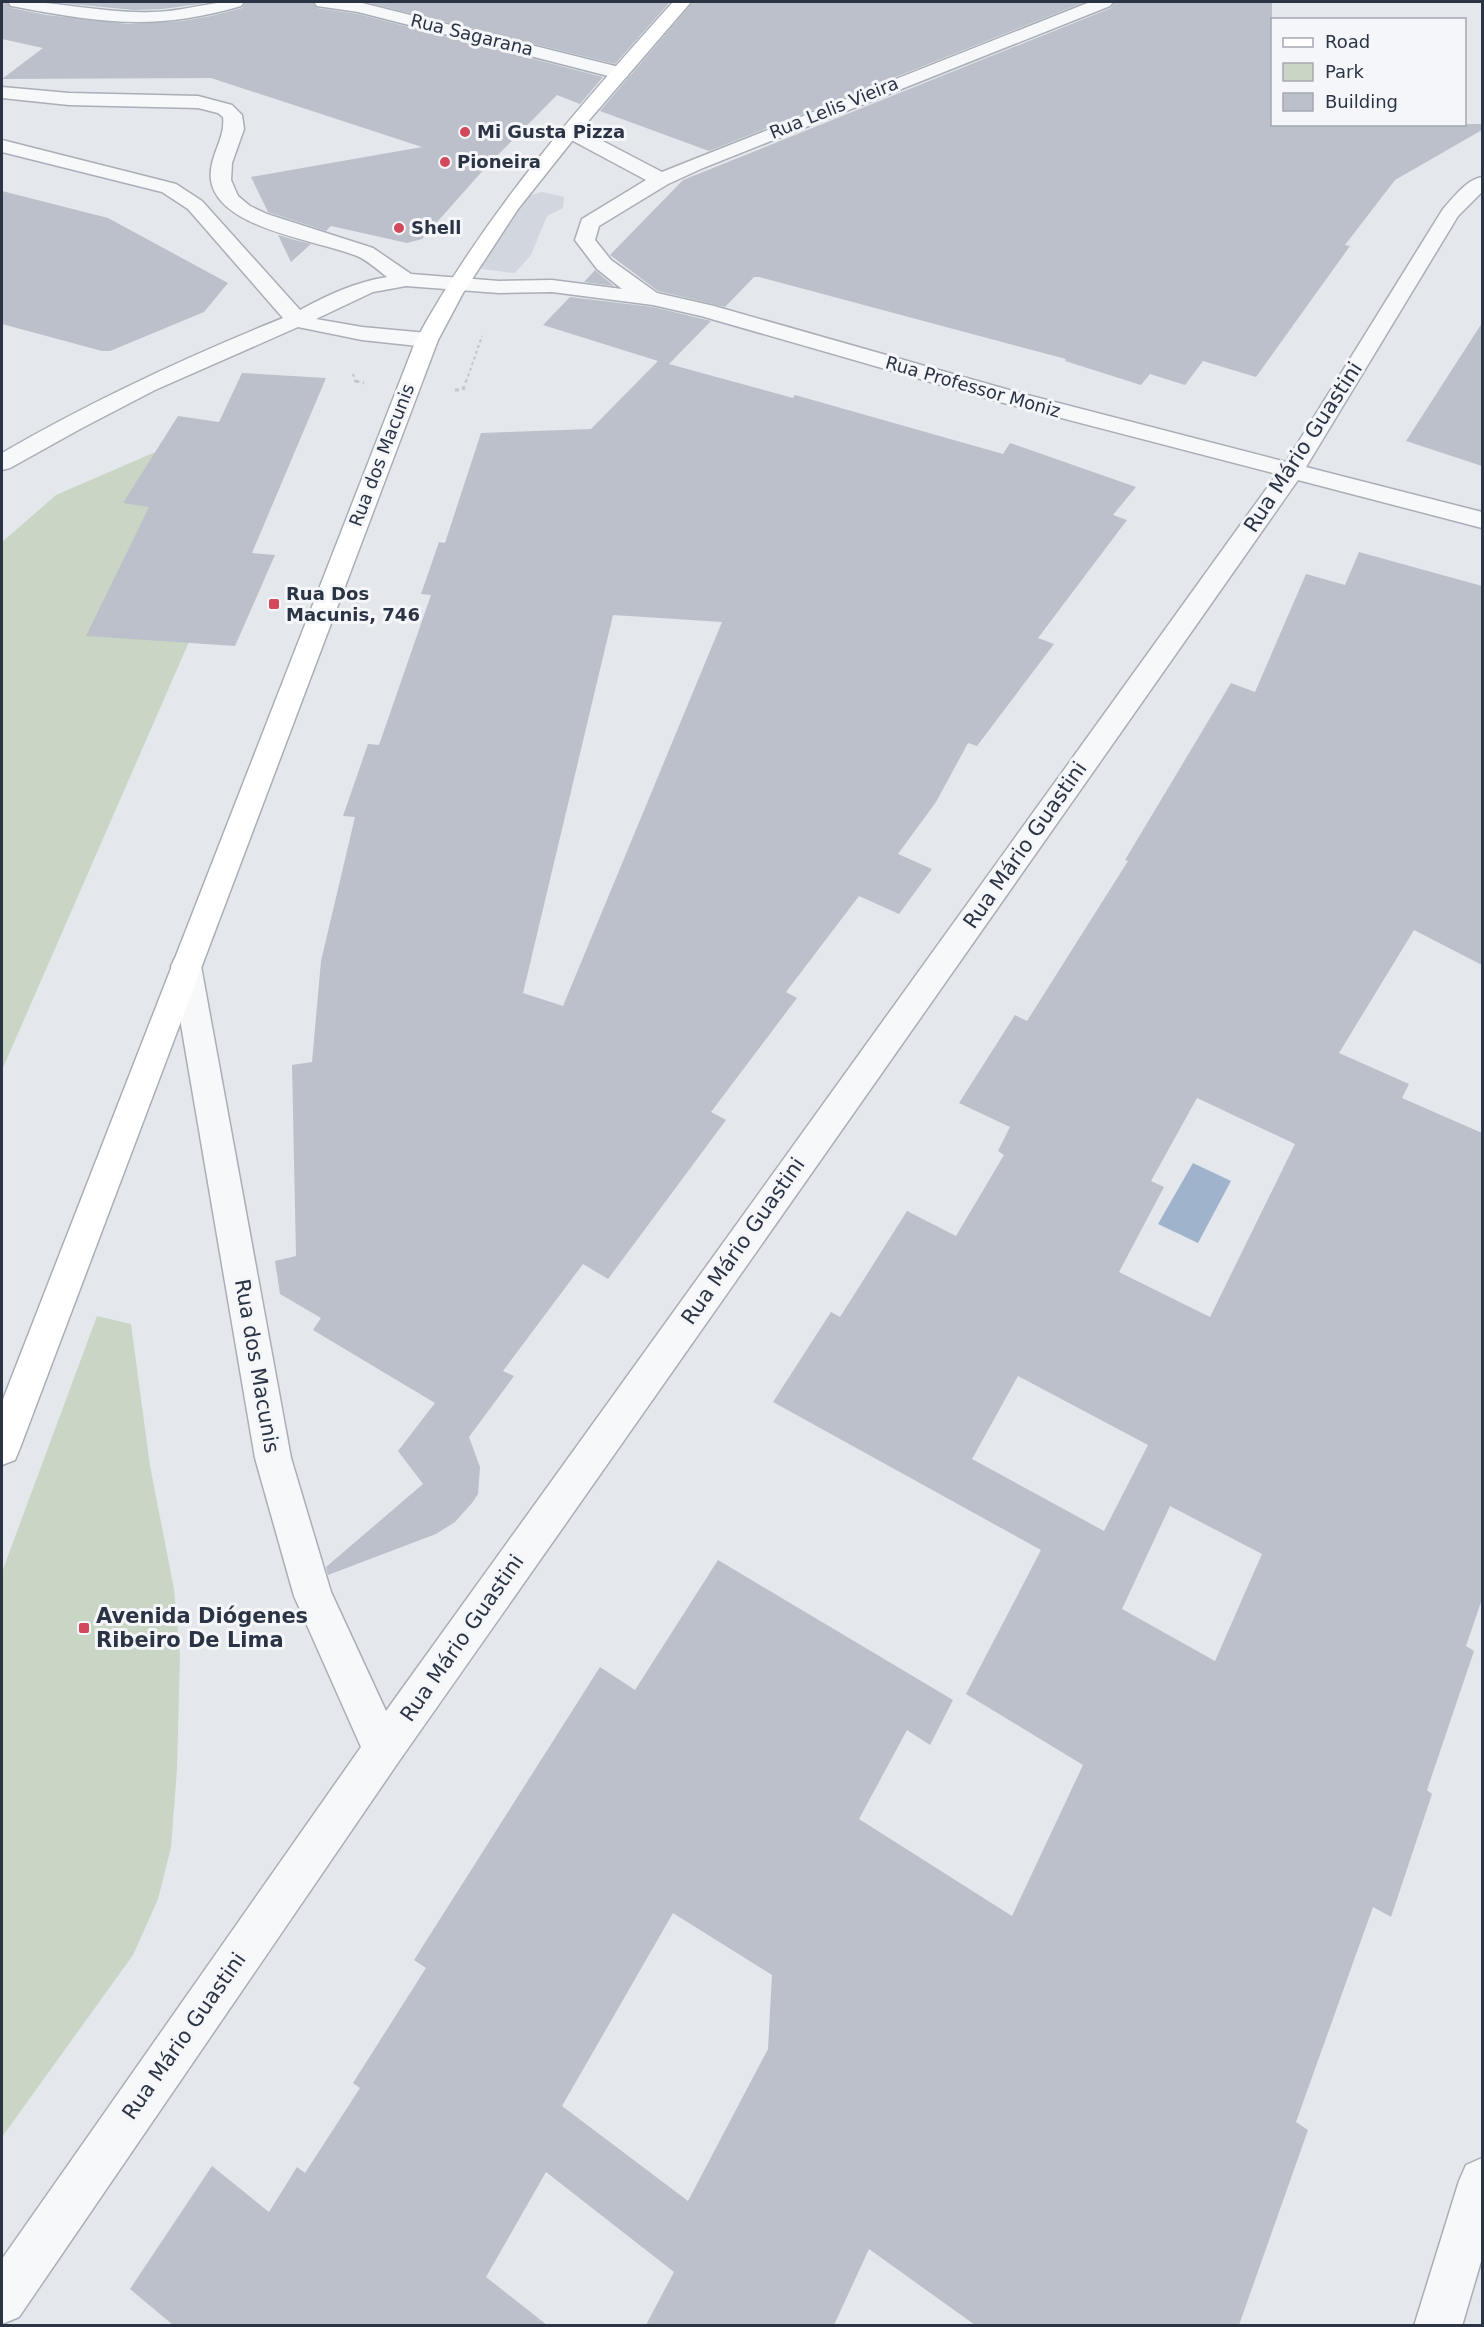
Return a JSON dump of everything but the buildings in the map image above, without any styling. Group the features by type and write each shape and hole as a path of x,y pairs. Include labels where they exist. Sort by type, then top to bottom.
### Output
{"main road":[{"name":"Rua dos Macunis","path":"2,1448 427,340 458,284 503,216 569,131 682,2"}],"street":[{"path":"17,2 110,17 153,19 202,12 236,2"},
{"name":"Rua Sagarana","path":"323,2 358,7 620,73"},
{"name":"Rua Lelis Vieira","path":"653,299 622,279 592,254 585,240 589,223 661,180 933,68 1104,2"},
{"path":"2,92 69,99 198,102 225,109 232,115 234,129 222,163 221,180 230,199 243,210 260,218 366,252 406,280"},
{"path":"569,131 661,180"},
{"path":"2,146 142,181 181,194 195,205 297,320 320,327 371,336 427,340"},
{"name":"Rua Mário Guastini","path":"2,2300 383,1750 1291,472 1450,213 1482,183"},
{"name":"Rua Professor Moniz","path":"2,463 54,432 225,348 297,320 338,298 368,286 406,280 499,287 552,286 653,299 706,311 1008,397 1482,520"},
{"name":"Rua dos Macunis","path":"186,966 273,1458 313,1596 383,1750"},
{"path":"1438,2325 1482,2181"}],"shaded area":[{"path":"542,192 564,197 563,208 547,216 531,255 515,273 473,268 519,198"}],"green space":[{"path":"299,390 2,1070 2,542 56,495"},
{"path":"97,1316 131,1324 150,1466 174,1589 180,1655 177,1769 171,1847 158,1899 133,1955 2,2137 2,1572"}],"water":[{"path":"1193,1163 1231,1181 1198,1243 1158,1224"}],"place":[{"name":"Mi Gusta Pizza","path":"465,132"},
{"name":"Pioneira","path":"445,162"},
{"name":"Shell","path":"399,228"},
{"name":"Rua Dos Macunis, 746","path":"274,604"},
{"name":"Avenida Diógenes Ribeiro De Lima","path":"84,1628"}]}
